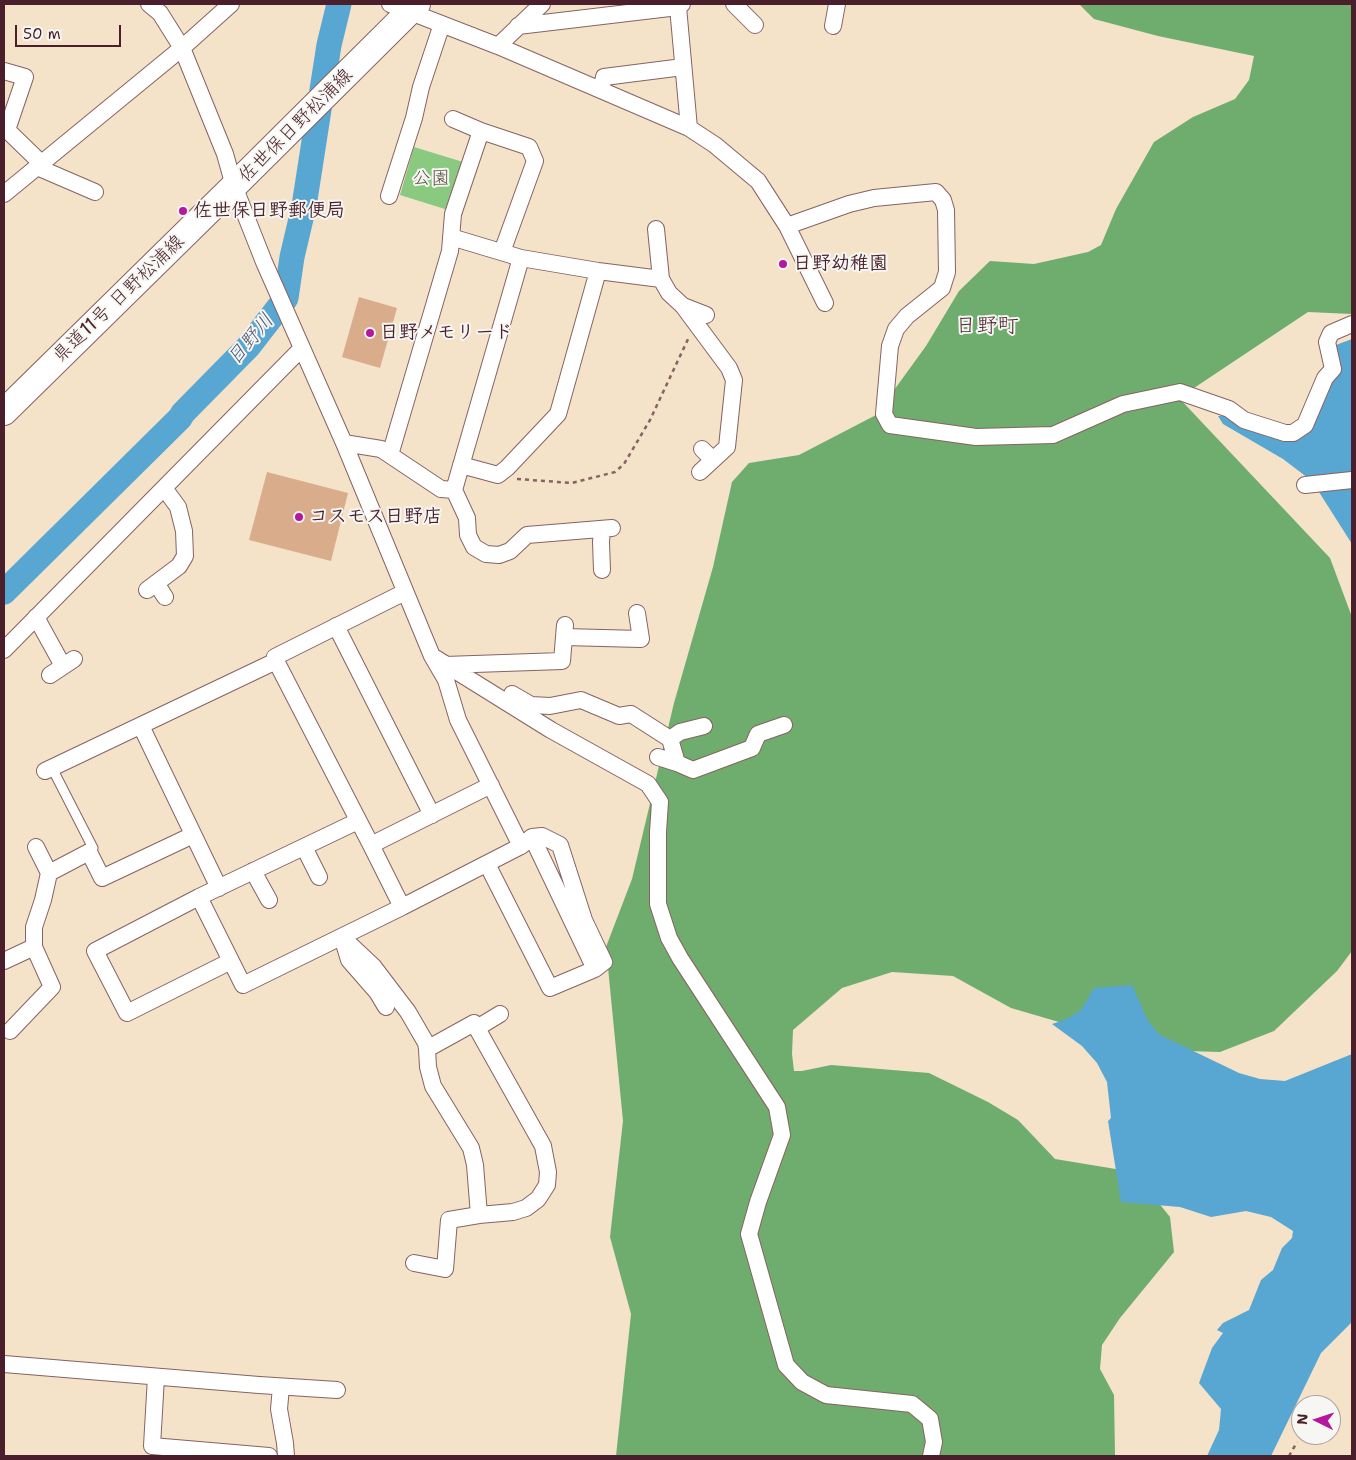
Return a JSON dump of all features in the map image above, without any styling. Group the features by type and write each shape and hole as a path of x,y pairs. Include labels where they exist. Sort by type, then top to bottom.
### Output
{"main road":[{"name":"佐世保日野松浦線","path":"234,186 357,65 405,6"},
{"name":"県道11号 日野松浦線","path":"4,412 234,186"}],"street":[{"path":"149,4 160,13 182,48 226,154 234,186 264,262 344,443 405,592 438,661 458,720 491,785 526,842 595,969"},
{"path":"4,194 182,48 231,4"},
{"path":"498,46 542,4"},
{"path":"734,4 755,25"},
{"path":"833,26 837,4"},
{"path":"405,6 442,24 689,128 714,145 758,181 788,226 825,302"},
{"path":"518,26 643,8 680,6 689,128"},
{"path":"389,196 414,118 420,88 442,24"},
{"path":"601,90 604,77 683,67"},
{"path":"4,71 24,77 7,130 39,165 95,192"},
{"path":"452,119 529,148 535,161 502,252"},
{"path":"390,455 450,250 453,214 481,131"},
{"path":"788,226 849,204 874,198 936,192 943,200 946,210 947,272 942,288 907,316 896,329 890,346 884,414 890,425 976,437 1053,435 1123,404 1180,392 1229,409 1244,420 1293,433 1305,425 1325,378 1333,369 1327,342 1331,333 1352,324"},
{"path":"656,229 661,279 669,293 701,319 734,380 727,447 708,454 700,472"},
{"path":"451,237 521,258 661,279"},
{"path":"521,258 454,490 467,518 468,535 474,548 486,554 499,555 510,551 527,535 607,529 601,542 602,570"},
{"path":"461,465 498,475 507,468 558,414 598,271"},
{"path":"4,650 302,348"},
{"path":"344,443 381,448 441,489 454,490"},
{"path":"1305,485 1352,480"},
{"path":"156,590 179,566 185,556 184,531 178,507 164,488"},
{"path":"402,907 275,657 405,592"},
{"path":"438,661 562,661 565,631 641,639 637,613"},
{"path":"36,617 62,667"},
{"path":"336,626 432,815"},
{"path":"49,769 276,661"},
{"path":"438,661 551,730 648,784 660,802 658,904 670,938 680,958 777,1107 782,1135 758,1202 749,1234 786,1365 802,1382 826,1395 912,1404 930,1419 934,1442 930,1456"},
{"path":"499,699 510,693 531,705 550,706 581,700 619,716 631,714 670,739 677,763"},
{"path":"658,757 692,770 752,748 758,734 784,725"},
{"path":"141,726 219,888"},
{"path":"670,739 680,732 704,726"},
{"path":"371,845 491,785"},
{"path":"231,961 127,1013 95,951 199,897 358,821"},
{"path":"49,873 89,852 102,878 193,835"},
{"path":"199,897 243,985 402,907 526,842 542,836 560,845 584,920 604,962 595,969 550,988 487,864"},
{"path":"10,1031 52,987 34,947 34,927 49,873 36,847"},
{"path":"304,847 319,877"},
{"path":"253,871 269,900"},
{"path":"342,937 349,960 377,992 386,1007"},
{"path":"342,937 373,966 408,1012 426,1043 428,1067 433,1086 471,1148 475,1165 479,1215"},
{"path":"4,961 34,947"},
{"path":"476,1028 500,1014"},
{"path":"414,1263 445,1269 449,1220 513,1212 526,1208 538,1199 547,1186 548,1172 542,1146 474,1023 427,1049"},
{"path":"4,1364 336,1390"},
{"path":"156,1377 152,1446 269,1456"},
{"path":"281,1387 279,1409 286,1456"}],"lane":[{"path":"49,769 93,848 89,852"}],"path":[{"path":"498,475 503,483 518,479 572,484 615,472 624,464 650,420 701,319"},
{"path":"1289,1456 1295,1445"}],"green space":[{"path":"1079,4 1352,4 1352,314 1308,312 1179,398 1330,558 1352,617 1352,951 1337,971 1274,1031 1220,1052 1155,1050 1011,1008 953,976 892,972 842,988 793,1030 792,1054 794,1071 831,1065 929,1073 988,1102 1018,1120 1055,1159 1134,1172 1170,1217 1174,1252 1120,1318 1102,1345 1100,1369 1114,1395 1115,1456 616,1456 631,1314 610,1237 623,1121 606,947 632,879 674,703 713,567 732,482 749,463 799,455 876,415 926,346 959,291 990,261 1034,264 1088,252 1101,245 1116,209 1154,142 1193,117 1235,99 1249,80 1254,56 1158,36 1094,19"},
{"name":"公園","path":"414,147 463,162 448,210 400,195"}],"water":[{"path":"1352,339 1352,544 1312,481 1283,459 1223,424 1218,416 1236,416 1291,439 1314,416 1328,348"},
{"path":"1132,985 1148,1021 1160,1035 1239,1073 1260,1079 1285,1081 1352,1054 1352,1322 1321,1353 1301,1395 1291,1395 1291,1415 1271,1456 1207,1456 1219,1430 1221,1409 1199,1383 1212,1348 1223,1333 1217,1330 1223,1323 1249,1310 1261,1280 1273,1270 1282,1248 1292,1238 1293,1231 1271,1217 1246,1211 1211,1217 1180,1207 1121,1202 1108,1121 1111,1118 1107,1082 1097,1063 1082,1046 1052,1024 1067,1019 1081,1010 1094,988"}],"building":[{"name":"日野メモリード","path":"359,297 397,308 380,368 342,357"},
{"name":"コスモス日野店","path":"267,472 348,493 331,561 249,540"}],"waterway":[{"name":"日野川","path":"4,592 180,418 248,347 286,298 292,257 304,206 329,45 339,4"}],"place":[{"name":"佐世保日野郵便局","path":"183,211"},
{"name":"日野幼稚園","path":"783,264"},
{"name":"日野メモリード","path":"370,333"},
{"name":"コスモス日野店","path":"299,517"}],"district":[{"name":"日野町","path":"987,327"}]}
